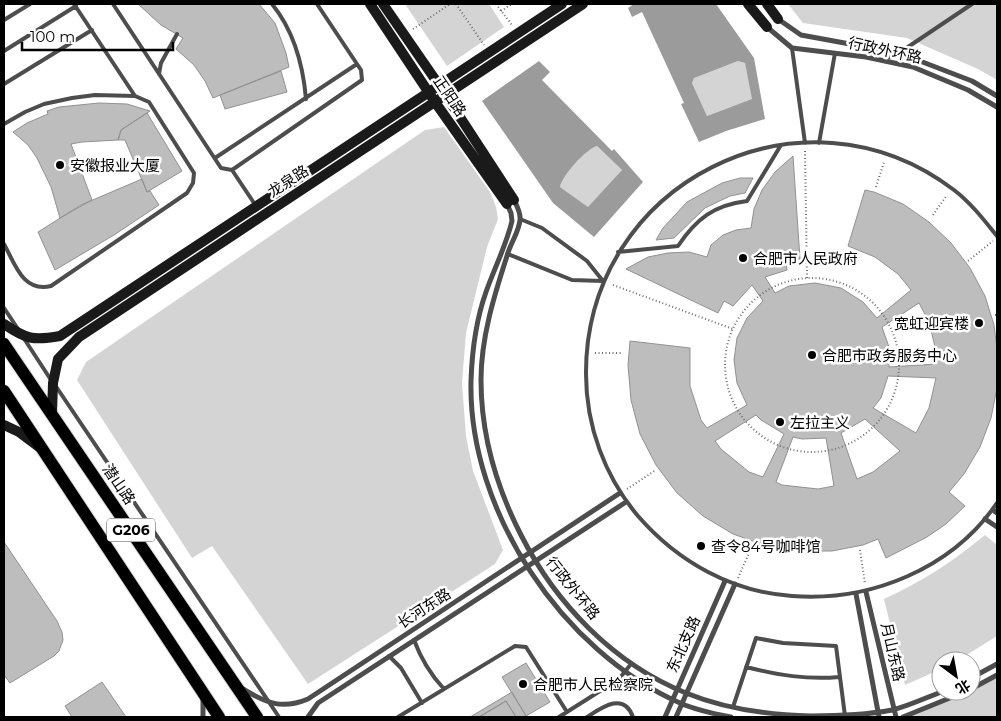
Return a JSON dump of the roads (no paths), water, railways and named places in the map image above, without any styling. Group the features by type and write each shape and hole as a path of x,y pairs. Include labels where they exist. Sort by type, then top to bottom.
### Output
{"main road":[{"name":"潜山路","path":"4,344 257,717"},
{"name":"G206","path":"4,391 219,717"}],"street":[{"name":"正阳路","path":"370,4 435,102 511,202"},
{"name":"正阳路","path":"384,4 440,85 511,202"},
{"name":"龙泉路","path":"23,337 43,339 60,336 562,4"},
{"name":"龙泉路","path":"52,413 53,382 58,359 79,338 584,4"},
{"path":"748,4 767,27 792,48"},
{"path":"767,4 778,19"},
{"name":"行政外环路","path":"778,19 800,35 899,53 972,81 997,96"},
{"name":"行政外环路","path":"792,48 883,60 914,67 968,90 997,107"},
{"path":"511,202 520,219"},
{"name":"行政外环路","path":"511,202 512,221 485,294 475,334 471,382 476,439 484,474 500,515 527,567 547,596 586,641 625,672 682,704 731,717"},
{"name":"行政外环路","path":"520,219 508,254 485,337 481,378 482,409 493,469 509,510 535,562 556,592 594,633 631,664 687,694 733,707 783,715 845,716 879,714 931,696"},
{"path":"4,324 23,337"},
{"path":"4,425 19,432 41,449"},
{"name":"长河东路","path":"235,684 250,693 282,706 294,705 308,699 620,493"},
{"name":"长河东路","path":"308,717 318,703 626,502"},
{"path":"985,519 997,527"},
{"name":"东北支路","path":"665,717 725,581"},
{"name":"东北支路","path":"676,717 735,584"},
{"name":"月山东路","path":"866,592 896,717"},
{"name":"月山东路","path":"856,594 879,714"},
{"path":"981,673 997,664"},
{"path":"981,684 997,675"},
{"path":"203,693 203,717"},
{"path":"903,717 942,701"}],"lane":[{"path":"4,20 30,4"},
{"path":"112,4 221,168 232,170 362,80 361,70 317,4"},
{"path":"272,4 282,17 292,36 305,81 306,99"},
{"path":"883,60 899,53 972,4"},
{"path":"4,50 75,5 135,96"},
{"path":"4,84 92,30"},
{"path":"159,74 161,63 177,34"},
{"path":"792,48 805,143"},
{"path":"819,143 835,53"},
{"path":"214,158 357,64"},
{"path":"4,124 44,104 95,95 135,96 149,102 194,173 193,183 187,193 50,286 41,289 30,285 22,277 4,244"},
{"path":"997,237 981,216 952,189 924,171 886,154 855,146 819,143 781,145 742,154 705,170 672,192 642,220 618,252 603,281 592,316 586,353 586,390 592,426 603,461 620,493 654,534 687,561 725,581 774,595 815,598 866,592 900,580 931,564 960,544 995,511 997,503"},
{"path":"618,252 678,246 687,233 705,215 729,203 747,201 781,145"},
{"path":"232,170 263,216"},
{"path":"520,219 542,228 587,261 603,281"},
{"path":"508,254 572,280 603,281"},
{"path":"4,308 279,717"},
{"path":"733,707 756,638 783,643 836,646 845,716"},
{"path":"414,640 421,658 444,689"},
{"path":"398,717 515,646 526,647 567,712"},
{"path":"389,656 402,668 422,703"},
{"path":"559,717 620,679 631,664"},
{"path":"746,667 781,676 816,679 839,677"},
{"path":"587,717 609,704 617,703 631,712 633,717"}],"place":[{"name":"安徽报业大厦","path":"60,165"},
{"name":"合肥市人民政府","path":"743,258"},
{"name":"宽虹迎宾楼","path":"979,323"},
{"name":"合肥市政务服务中心","path":"812,355"},
{"name":"左拉主义","path":"780,422"},
{"name":"查令84号咖啡馆","path":"701,546"},
{"name":"合肥市人民检察院","path":"523,684"}]}
